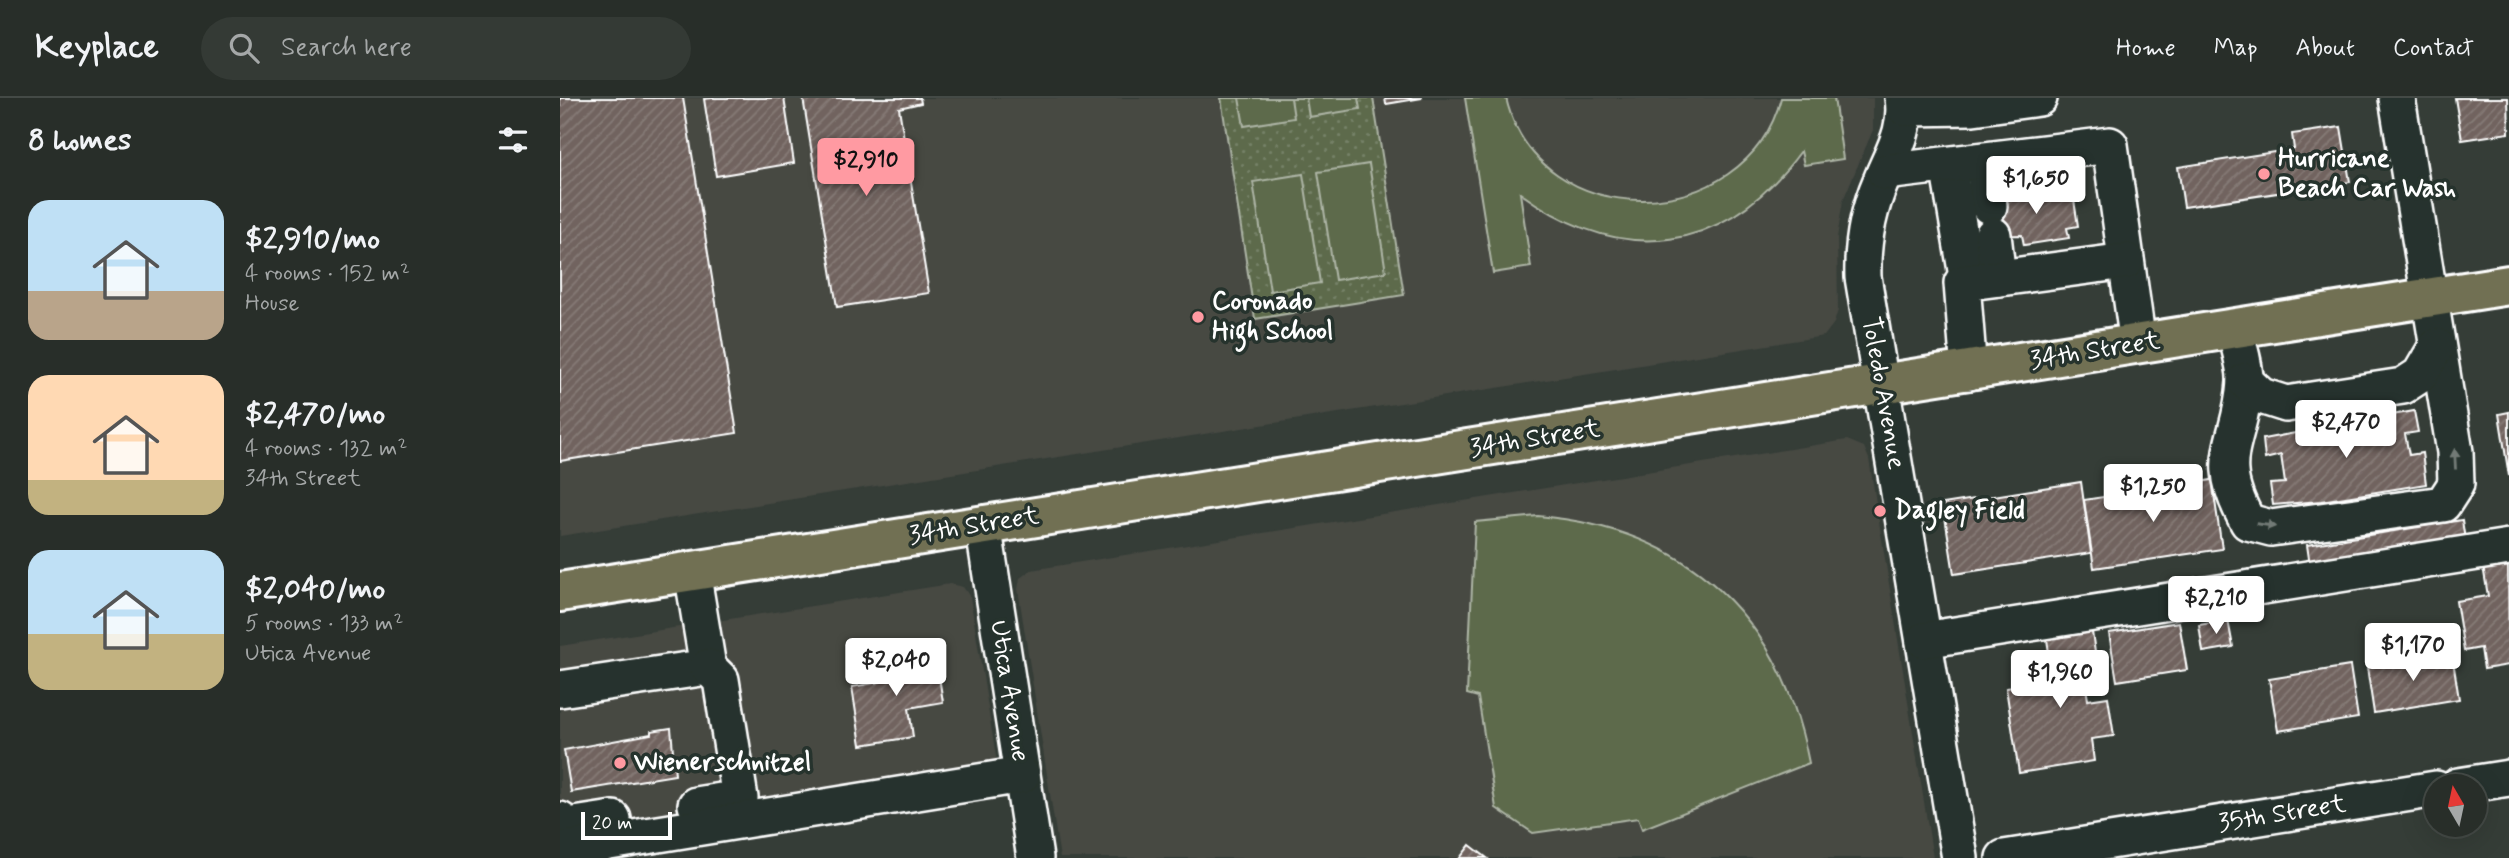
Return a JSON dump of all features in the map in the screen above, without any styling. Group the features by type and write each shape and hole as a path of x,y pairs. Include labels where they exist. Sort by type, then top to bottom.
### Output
{"main road":[{"name":"34th Street","path":"560,592 2509,285"}],"street":[{"path":"1904,103 1973,107 2039,98"},
{"path":"2235,329 2245,381 2228,462 2235,498 2248,522 2271,528 2443,504 2456,484 2455,452 2397,98"},
{"name":"Toledo Avenue","path":"1904,103 1903,132 1871,209 1863,256 1863,277 1960,858"},
{"path":"1885,172 2110,145 2138,344"},
{"path":"1983,161 1991,220 1983,280"},
{"path":"1948,165 1983,280"},
{"path":"1969,372 1962,283 2126,261"},
{"path":"2245,381 2261,396 2286,404 2403,386 2420,375 2437,346"},
{"name":"Utica Avenue","path":"983,524 1035,858"},
{"path":"1924,640 2509,547"},
{"path":"560,820 568,826 740,798 721,680 708,667 692,571"},
{"path":"560,689 708,667"},
{"path":"560,850 1022,775"},
{"path":"2487,781 2509,778"},
{"name":"35th Street","path":"2004,858 2424,791"}],"shaded area":[{"name":"Coronado High School","path":"560,98 1873,98 1873,130 1843,200 1837,238 1838,310 1834,323 1824,336 560,536"},
{"path":"1847,440 1864,447 1869,459 1933,858 1060,858 1018,589 1020,578 1031,570"},
{"path":"950,584 963,587 970,597 999,775 560,844 560,646"}],"green space":[{"path":"1221,98 1373,98 1404,295 1255,319"},
{"path":"1239,98 1291,98 1294,118 1244,126"},
{"path":"1306,98 1358,98 1360,109 1309,117"},
{"path":"1465,98 1506,98 1526,143 1558,175 1598,194 1642,200 1687,193 1728,174 1760,142 1781,98 1834,98 1843,159 1804,165 1801,151 1771,185 1740,212 1706,229 1671,239 1634,240 1597,233 1559,217 1520,193 1531,267 1493,273"},
{"path":"1369,164 1386,272 1335,280 1318,172"},
{"path":"1303,174 1320,283 1270,291 1253,182"},
{"path":"1538,516 1591,524 1639,539 1682,561 1719,589 1750,624 1776,664 1795,711 1809,763 1642,829 1638,818 1533,833 1496,808 1478,697 1467,694 1475,522"}],"building":[{"path":"560,98 683,98 737,433 560,461"},
{"path":"784,98 794,163 716,176 704,99"},
{"path":"803,98 920,98 921,103 899,108 929,293 837,307"},
{"path":"1385,98 1422,98 1386,104"},
{"path":"2455,98 2508,98 2509,133 2462,140"},
{"name":"Hurricane Beach Car Wash","path":"2341,127 2350,182 2184,207 2178,167 2294,149 2292,134"},
{"path":"2072,187 2078,226 2067,228 2069,238 2024,245 2022,235 1986,236 2003,198"},
{"path":"2414,411 2418,432 2405,434 2409,455 2422,453 2426,484 2321,501 2273,505 2270,484 2285,483 2281,455 2265,459 2263,439"},
{"path":"2509,412 2509,476 2499,414"},
{"path":"2212,480 2222,549 2094,568 2084,500"},
{"path":"2081,482 2091,553 1954,574 1943,504"},
{"path":"2462,520 2465,540 2310,565 2307,545"},
{"path":"2508,562 2509,665 2484,669 2481,648 2464,651 2456,601 2488,596 2483,566"},
{"path":"2228,620 2233,647 2203,652 2199,625"},
{"path":"2179,622 2187,670 2117,681 2109,633"},
{"path":"2092,632 2098,673 2084,675 2088,700 2108,697 2114,736 2091,739 2094,761 2019,773 2006,688 2053,681 2047,639"},
{"path":"935,652 943,702 909,708 913,737 861,745 852,687 880,682 877,662"},
{"path":"2452,654 2459,699 2374,713 2367,667"},
{"path":"2350,666 2358,718 2278,731 2269,679"},
{"name":"Wienerschnitzel","path":"671,728 675,775 571,792 564,750"},
{"path":"1470,845 1487,858 1460,858"}],"place":[{"name":"Hurricane Beach Car Wash","path":"2264,174"},
{"name":"Coronado High School","path":"1198,317"},
{"name":"Dagley Field","path":"1880,511"},
{"name":"Wienerschnitzel","path":"620,763"}]}
